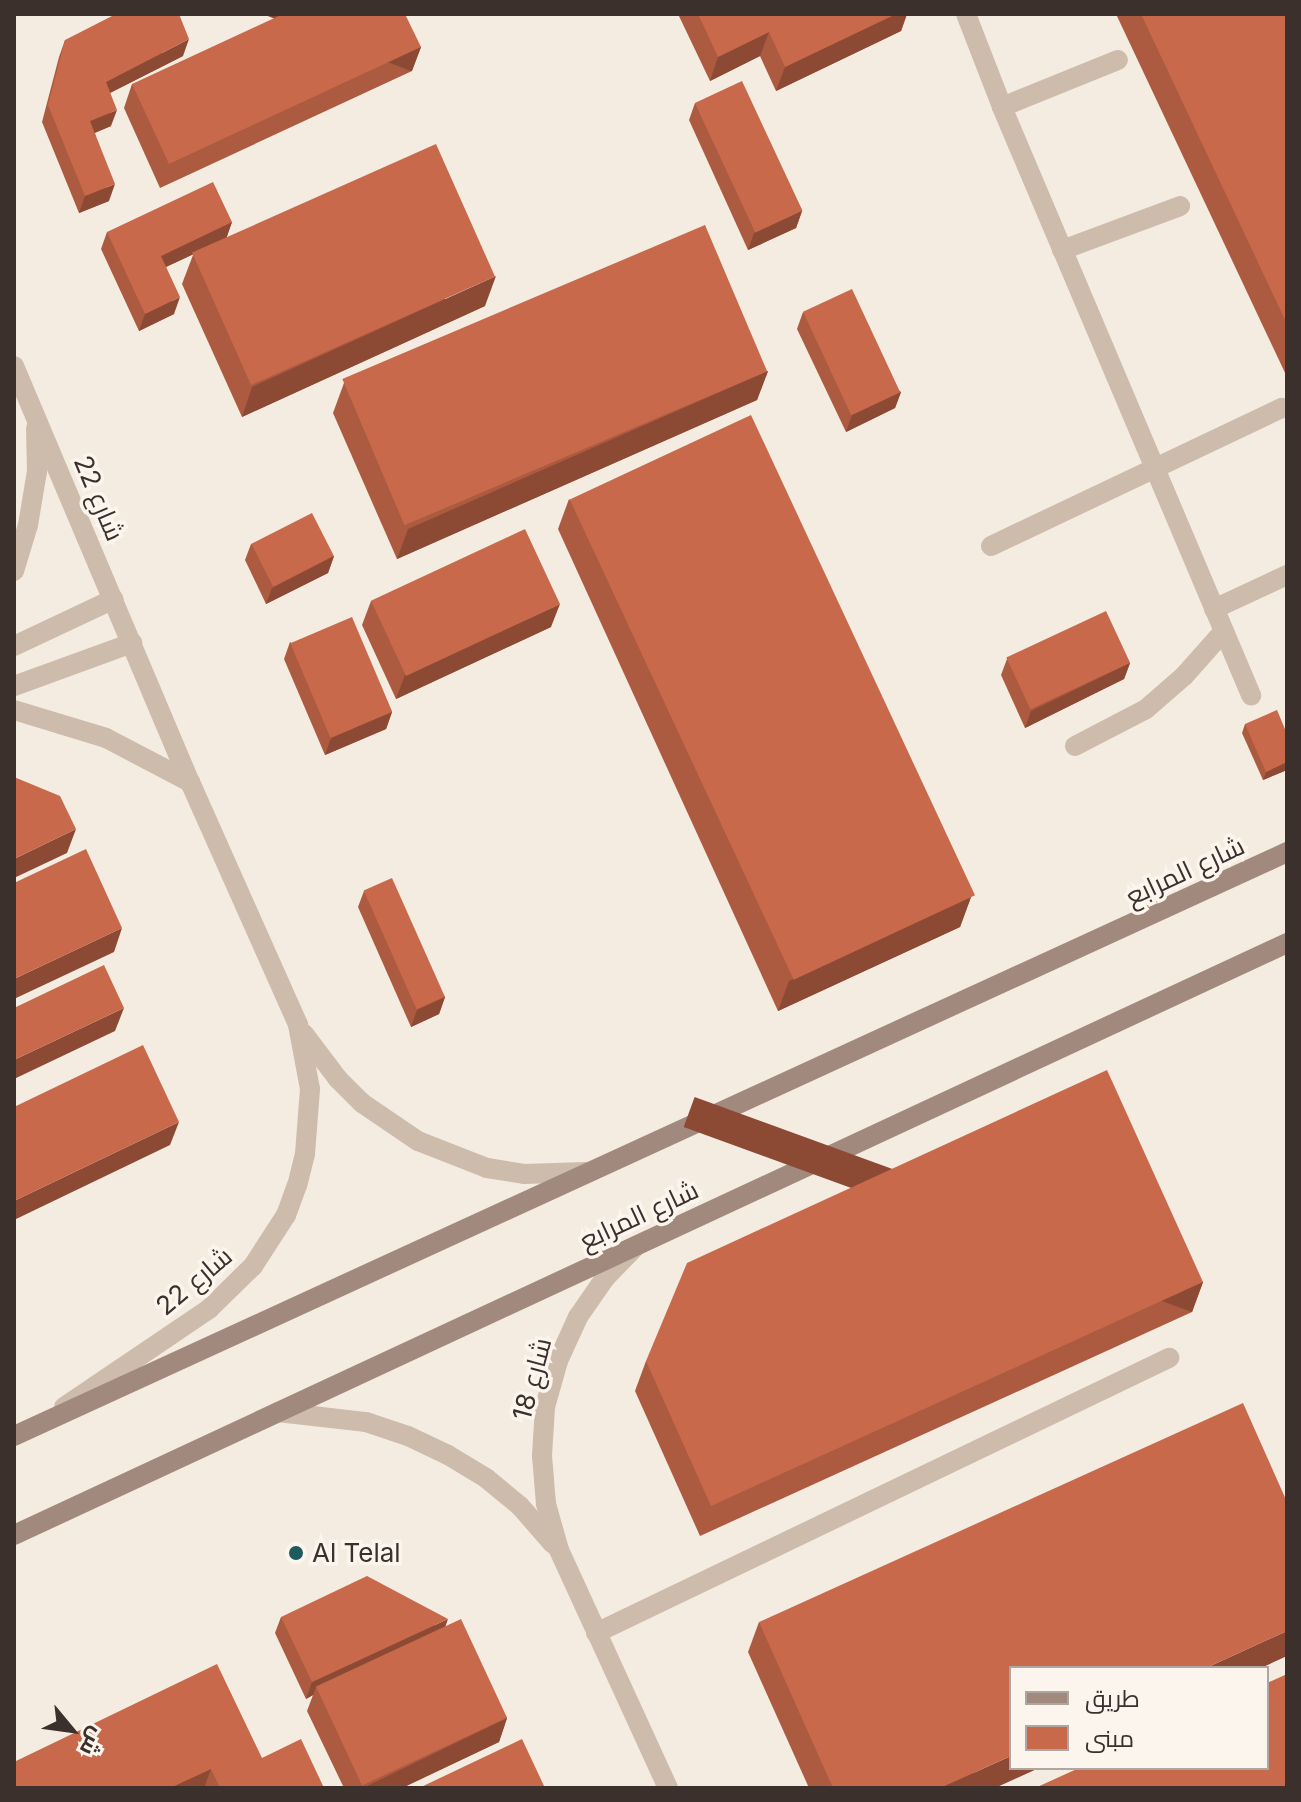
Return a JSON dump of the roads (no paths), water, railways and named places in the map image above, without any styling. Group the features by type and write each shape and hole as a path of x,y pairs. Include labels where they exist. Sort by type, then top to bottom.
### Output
{"main road":[{"name":"شارع المرابع","path":"14,1436 598,1171 1287,852"},
{"name":"شارع المرابع","path":"14,1535 1287,943"}],"street":[{"path":"966,14 1002,107 1251,695"},
{"path":"1002,107 1118,60"},
{"path":"1062,250 1180,206"},
{"name":"شارع 22","path":"14,366 190,782 298,1025 338,1079 362,1103 418,1141 487,1168 524,1174 598,1171"},
{"path":"991,546 1282,408"},
{"name":"شارع 22","path":"14,571 28,525 37,471 36,416"},
{"path":"1214,609 1287,575"},
{"path":"14,646 114,599"},
{"path":"1075,746 1146,709 1184,676 1224,631"},
{"path":"14,686 132,643"},
{"path":"14,710 106,738 190,782"},
{"name":"شارع 22","path":"37,1425 209,1309 253,1266 271,1241 297,1185 307,1143 310,1089 298,1025"},
{"name":"شارع 18","path":"639,1243 605,1278 578,1317 558,1361 545,1407 542,1456 546,1504 559,1550 668,1788"},
{"path":"596,1633 1169,1358"},
{"name":"شارع 18","path":"278,1412 366,1422 408,1436 448,1455 486,1478 520,1506 559,1550"}],"place":[{"name":"Al Telal","path":"296,1553"}]}
